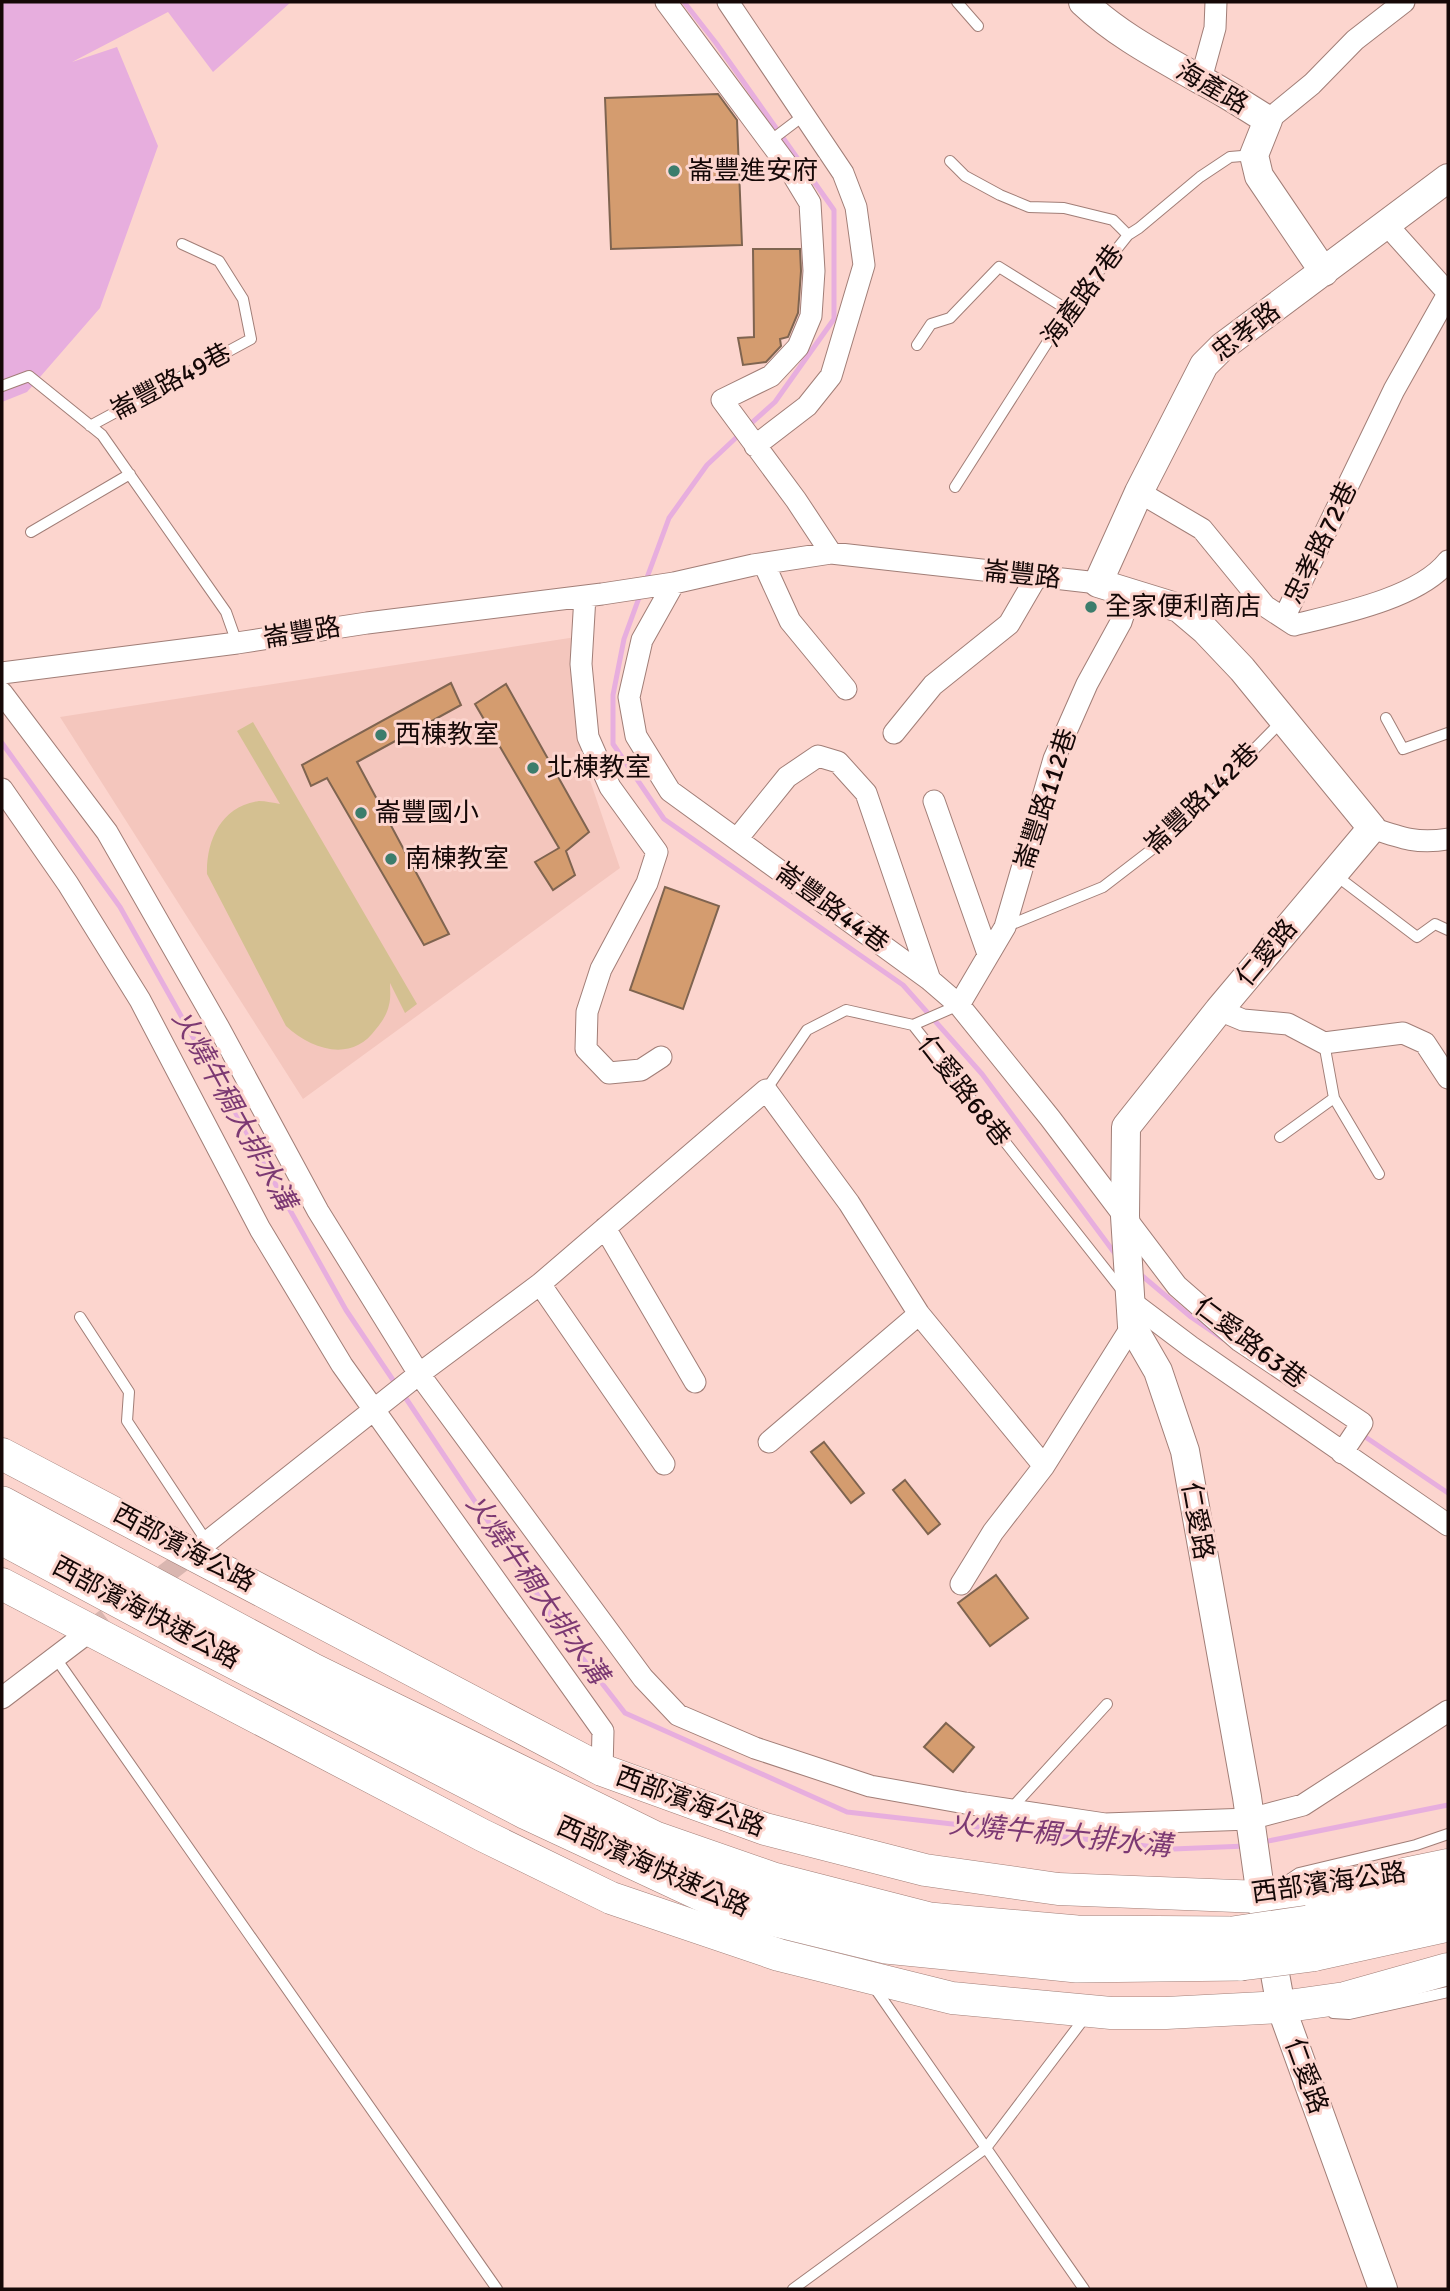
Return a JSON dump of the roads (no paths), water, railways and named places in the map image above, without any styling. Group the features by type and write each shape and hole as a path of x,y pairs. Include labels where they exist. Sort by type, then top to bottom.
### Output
{"highway":[{"name":"西部濱海快速公路","path":"2,1505 311,1671 655,1840 773,1881 929,1921 1237,1949"},
{"name":"西部濱海快速公路","path":"2,1536 189,1637 527,1811 735,1908 886,1945 1077,1964 1237,1949 1448,1923"},
{"name":"西部濱海快速公路","path":"1310,1939 1448,1896"}],"main road":[{"name":"西部濱海公路","path":"2,1454 200,1547 602,1770 765,1829 925,1870 1058,1889 1261,1897 1380,1879 1448,1865"},
{"path":"2,1584 482,1835 611,1898 779,1955 953,1998 1090,2011 1166,2013 1281,2007 1345,1998 1448,1969"}],"street":[{"path":"666,2 788,165 810,203 814,271 811,316 798,348 771,376 722,400 796,500 831,553"},
{"path":"727,2 843,173 856,207 864,265 831,376 807,406 755,446"},
{"name":"海產路","path":"1083,2 1146,51 1201,79 1268,120 1254,155 1259,176 1324,272"},
{"path":"1201,79 1215,28 1216,2"},
{"path":"1268,120 1312,84 1355,40 1404,2"},
{"name":"忠孝路","path":"1098,583 1139,492 1204,365 1222,347 1448,178"},
{"name":"忠孝路72巷","path":"1139,492 1202,529 1265,606 1284,618 1394,390 1448,294 1387,225"},
{"name":"崙豐路","path":"2,673 594,595 831,553 1037,576 1098,583 1179,608 1205,630 1242,669 1371,828"},
{"path":"1284,618 1294,625 1369,606 1408,590 1440,571 1448,561"},
{"path":"764,564 790,621 846,689"},
{"path":"894,733 933,685 1009,624 1037,576"},
{"name":"崙豐路44巷","path":"667,584 642,640 629,696 636,736 670,791 930,980 958,1005 1125,1216"},
{"name":"崙豐路112巷","path":"958,1005 1004,927 1054,759 1087,684 1121,622 1131,592"},
{"path":"594,595 581,664 588,737 610,788 657,852 647,883 601,969 587,1012 586,1049 608,1073 641,1070 661,1057"},
{"path":"2,693 107,832 219,1028 318,1212 419,1374 643,1678 678,1715 755,1748 870,1786 1105,1824 1250,1819 1303,1805 1448,1711"},
{"path":"737,839 787,777 818,756 838,762 866,793 930,980"},
{"path":"2,789 68,884 140,1000 260,1229 342,1365 603,1731 602,1770"},
{"path":"934,801 988,954"},
{"path":"1371,828 1426,842 1448,839"},
{"name":"仁愛路","path":"1371,828 1219,1010 1126,1127 1125,1216 1131,1314 1158,1371 1185,1451 1281,2007 1383,2289"},
{"path":"1219,1010 1243,1020 1288,1024 1324,1043 1403,1033 1425,1043 1448,1078"},
{"path":"200,1547 419,1374 540,1284 766,1090 849,1203 919,1314 1044,1466"},
{"name":"仁愛路63巷","path":"1125,1216 1177,1286 1240,1342 1362,1423 1342,1453"},
{"path":"605,1228 695,1382"},
{"path":"540,1284 664,1464"},
{"path":"769,1442 919,1314"},
{"path":"961,1584 993,1532 1044,1466 1131,1314 1191,1348 1448,1525"},
{"path":"2,1698 90,1631"}],"lane":[{"path":"957,2 978,26"},
{"path":"770,141 803,116"},
{"name":"海產路7巷","path":"955,487 1068,310 1128,235 1200,177 1230,157 1254,155"},
{"path":"950,161 965,176 1000,195 1029,207 1064,208 1113,220 1128,235"},
{"name":"崙豐路49巷","path":"90,426 251,339 243,299 219,261 182,244"},
{"path":"916,345 931,324 950,318 999,267 1068,310"},
{"name":"崙豐路49巷","path":"2,386 29,376 102,435 226,612 237,643"},
{"path":"31,533 130,474"},
{"path":"1387,718 1403,749 1448,733"},
{"name":"崙豐路142巷","path":"1004,927 1103,887 1168,837 1283,720"},
{"path":"1334,874 1417,937 1435,924 1448,930"},
{"path":"913,1025 958,1005"},
{"name":"仁愛路68巷","path":"766,1090 807,1030 846,1010 913,1025 1131,1314"},
{"path":"1324,1043 1334,1098 1379,1174"},
{"path":"1280,1138 1334,1098"},
{"path":"80,1317 129,1392 127,1421 200,1547"},
{"path":"55,1657 497,2289"},
{"path":"1010,1810 1107,1704"},
{"path":"1261,1897 1299,1873 1416,1845 1448,1834"},
{"path":"866,1976 1084,2289"},
{"path":"1281,2007 1349,2014 1448,1992"},
{"path":"793,2289 986,2148 1090,2011"}],"waterway":[{"path":"684,2 834,210 834,319 775,402 747,427"},
{"path":"645,583 669,518 707,465 740,434"},
{"path":"640,595 624,639 613,695 613,744 664,819 903,985 982,1074 1116,1255"},
{"name":"火燒牛稠大排水溝","path":"2,743 120,907 346,1310 397,1386"},
{"path":"1140,1274 1191,1317 1223,1339"},
{"name":"火燒牛稠大排水溝","path":"403,1394 563,1633 625,1713 847,1812 1173,1849 1246,1846"},
{"path":"1361,1434 1448,1493"},
{"name":"火燒牛稠大排水溝","path":"1263,1842 1448,1805"}],"tunnel":[{"path":"90,1631 193,1553"}],"place":[{"name":"崙豐進安府","path":"674,171"},
{"name":"全家便利商店","path":"1091,607"},
{"name":"西棟教室","path":"381,735"},
{"name":"北棟教室","path":"533,768"},
{"name":"崙豐國小","path":"361,813"},
{"name":"南棟教室","path":"391,859"}]}
